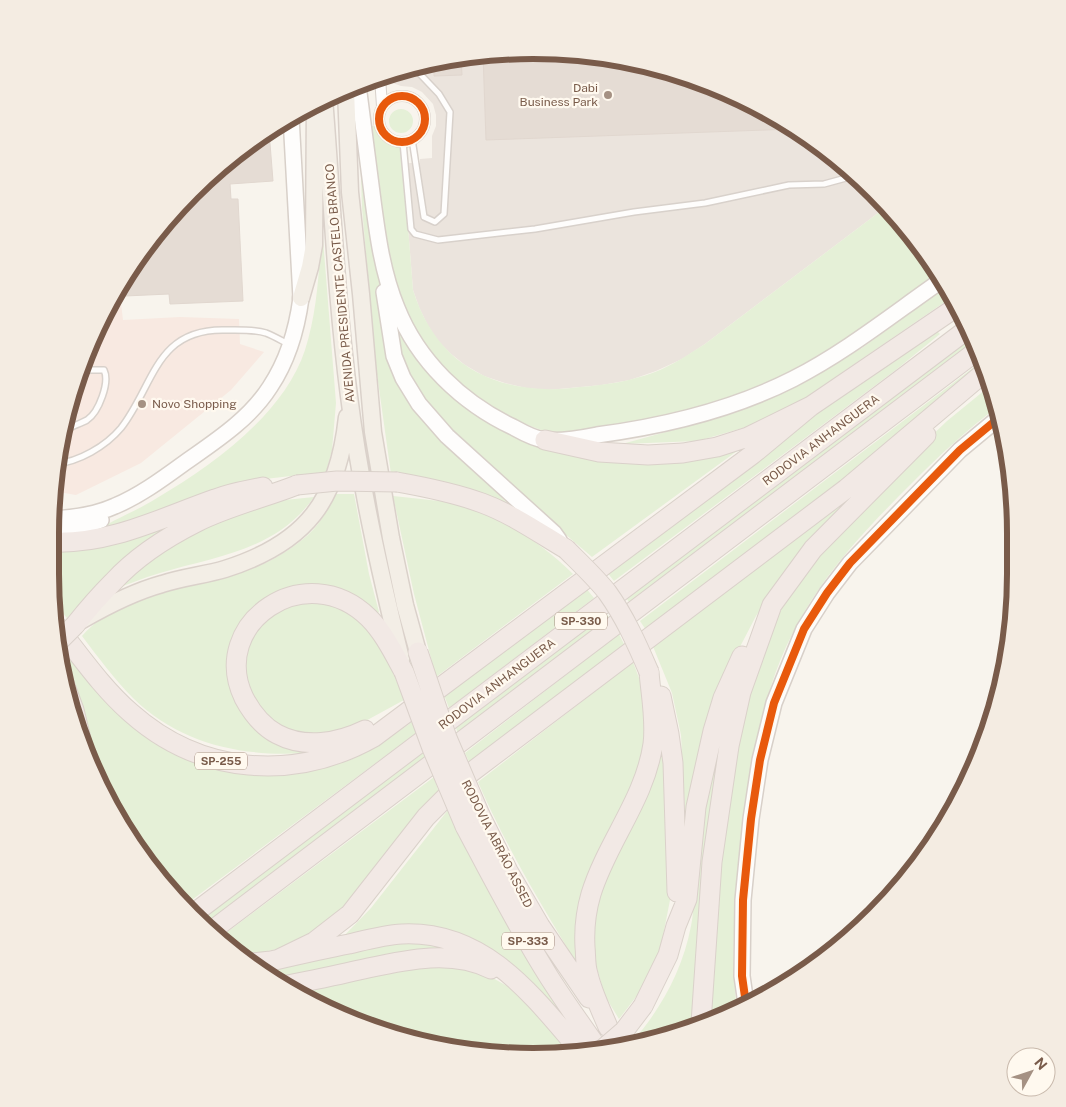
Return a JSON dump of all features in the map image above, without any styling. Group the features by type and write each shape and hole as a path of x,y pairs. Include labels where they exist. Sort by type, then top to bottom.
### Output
{"highway":[{"path":"545,440 599,452 648,455 683,453 717,447 748,437 811,406 951,310"},
{"name":"RODOVIA ANHANGUERA","path":"199,910 962,333"},
{"name":"RODOVIA ANHANGUERA","path":"216,927 972,355"},
{"path":"610,1042 624,1030 643,1006 668,956 676,926 687,899 696,806 713,731 723,698 750,638 814,549 907,455 980,376"},
{"path":"275,960 314,942 350,914 426,817 469,774 846,489 980,376"},
{"name":"SP-330","path":"424,700 753,454 811,406"},
{"path":"59,542 108,537 136,529 236,492 263,487 369,480 419,486 483,504 515,519 566,549 596,580 615,604 635,639 664,704 673,763 677,876 676,926"},
{"path":"63,637 113,581 153,548 177,533 219,513 297,485"},
{"name":"RODOVIA ABRÃO ASSED","path":"424,700 359,733 331,741 310,744 300,742 270,730 252,711 241,692 238,682 237,657 252,622 266,609 280,600 291,596 301,593 320,593 346,601 368,616 382,634 404,672 435,755 472,821 508,871 540,926 618,1040"},
{"path":"701,1017 712,862 729,746 741,692 772,605"},
{"name":"SP-255","path":"63,633 130,712 154,731 202,756 228,763 265,767 283,766 316,760 351,749 374,736 424,700"},
{"name":"RODOVIA ABRÃO ASSED","path":"418,652 472,821 495,884 549,976 596,1044"},
{"path":"608,1027 587,973 585,937 587,917 590,896 597,878 637,798 648,765 653,745 654,726 649,672"},
{"path":"261,962 388,935 430,936 460,944 487,956 510,974 576,1046"},
{"path":"294,984 396,963 435,958 455,959 488,967 524,989"}],"main road":[{"path":"359,92 391,345 398,366 419,404 447,436 554,533 566,549"},
{"name":"AVENIDA PRESIDENTE CASTELO BRANCO","path":"346,98 350,192 373,432 391,538 405,605 418,652"},
{"name":"AVENIDA PRESIDENTE CASTELO BRANCO","path":"325,107 340,308 349,397 370,527 404,672"},
{"path":"59,531 79,528 106,518 210,445 250,412 271,386 290,345 297,324 301,298 314,246 315,112"},
{"path":"291,125 301,298"},
{"path":"378,242 396,308 413,339 434,368 480,409 508,425 545,440 577,438 657,425 698,416 767,391 794,379 825,361 936,284"},
{"path":"75,625 123,598 140,591 164,583 224,569 260,556 302,529 324,499 338,466 349,397"},
{"path":"745,998 742,976 743,900 751,819 760,760 774,703 804,629 827,593 850,563 960,450 994,422"},
{"path":"59,518 79,517 102,511 135,496"}],"street":[{"path":"380,84 382,106 379,121 381,128 390,139 407,141 422,128 424,114 416,101 402,96 387,101 382,106"}],"lane":[{"path":"407,141 424,217 435,222 444,214 450,112 439,94 419,73"},
{"path":"407,141 411,229 415,234 438,240 536,229 634,212 705,203 789,185 824,184 848,178"},
{"path":"65,462 84,456 114,435 128,416 158,363 181,340 196,333 211,330 237,330 265,333 290,345"},
{"path":"71,427 88,419 101,400 106,375 104,370 88,370"}],"shaded area":[{"path":"502,60 564,60 595,63 656,75 714,95 770,122 822,157 846,176 881,211 705,344 682,359 656,371 630,380 602,385 548,390 526,388 505,383 484,376 465,365 437,340 427,324 413,290 403,163 420,163 420,159 432,158 432,136 436,126 436,115 433,104 422,92 412,87 401,86 389,82 440,68"},
{"name":"Novo Shopping","path":"121,299 123,320 180,317 239,319 240,344 264,352 231,390 141,463 76,495 61,492 68,440 84,381 95,352"}],"green space":[{"path":"401,109 410,112 413,121 410,130 401,133 392,130 389,121 392,112"},
{"path":"359,118 387,343 455,450 508,504 472,490 391,474 376,367 362,208"},
{"path":"371,126 378,126 387,140 401,147 413,290 422,313 433,332 446,349 462,363 480,374 500,382 522,387 550,389 599,385 637,378 662,369 681,359 705,344 881,211 909,244 932,278 856,333 785,375 703,407 657,420 562,435 544,431 490,411 445,373 409,325 386,249"},
{"path":"322,226 336,403 332,450 326,472 265,479 90,535 179,485 223,454 264,416 281,395 295,373 305,350 313,320"},
{"path":"941,291 946,301 799,402 756,424 698,441 622,444 717,418 758,402 819,373 862,348"},
{"path":"394,320 472,412 511,435 529,443 549,449 748,443 592,557 508,483 435,413 409,375 401,352"},
{"path":"936,330 940,334 897,369 614,581 606,571 830,404"},
{"path":"965,339 970,350 631,605 625,596"},
{"path":"976,365 978,371 895,442 646,630 640,621"},
{"path":"985,390 991,412 964,433 932,463 847,552 811,601 783,655 765,705 751,780 734,923 736,1002 707,1015 732,763 738,725 776,619 790,594 821,552 947,421"},
{"path":"336,494 354,494 369,574 379,612 375,616 336,592 250,618 236,689 295,746 305,753 258,753 235,749 191,737 171,727 151,714 133,698 82,636 100,620 120,608 142,599 234,575 276,557 312,531 324,516"},
{"path":"393,496 439,501 476,511 528,537 573,574 436,677 414,594"},
{"path":"314,497 299,515 282,529 264,540 224,555 154,575 110,591 180,537 259,507 285,500"},
{"path":"847,501 772,592 756,616 730,666 686,830 681,735 672,693 652,644"},
{"path":"196,514 120,567 67,618 61,611 59,548"},
{"path":"585,587 594,598 449,708 444,695"},
{"path":"311,598 356,613 382,645 404,700 360,724 342,731 310,736 275,726 257,705 247,679 247,652 251,641 266,617"},
{"path":"605,611 611,621 459,735 455,726"},
{"path":"619,634 625,646 470,764 465,753"},
{"path":"66,652 114,704 236,772 260,775 303,773 350,760 388,739 412,722 416,733 190,901 157,863 122,811 108,784 88,736 84,714 69,672"},
{"path":"633,662 647,707 645,759 598,863 579,967 538,899 478,782"},
{"path":"728,704 695,1019 637,1036 662,1002 677,973 687,942 692,921 695,874 701,830 711,774"},
{"path":"663,735 671,895 661,946 655,963 639,993 619,1019 605,996 596,965 593,944 594,907"},
{"path":"423,751 426,760 211,922 205,916"},
{"path":"434,777 439,793 353,901 329,923 285,947 255,954 250,954 224,934"},
{"path":"448,810 475,866 505,921 571,1027 475,944 341,939 371,908"},
{"path":"396,940 456,947 289,981 271,969"},
{"path":"405,964 457,966 491,977 507,986 525,1001 570,1046 502,1047 440,1039 381,1023 352,1012 302,988"}],"building":[{"name":"Dabi Business Park","path":"502,60 564,60 595,63 656,75 714,95 743,108 781,129 486,140 483,62"},
{"path":"461,65 462,75 434,76 434,69"},
{"path":"270,139 273,181 230,184 231,199 238,199 243,301 170,304 169,294 125,296 125,292 139,270 176,220 220,176"}],"cycle path":[{"path":"402,96 415,100 421,106 425,119 421,132 415,138 402,142 389,138 383,132 379,119 383,106 389,100 402,96"},
{"path":"745,998 742,976 743,900 751,819 760,760 774,703 804,629 827,593 850,563 960,450 994,422"}],"place":[{"name":"Dabi Business Park","path":"608,95"},
{"name":"Novo Shopping","path":"142,404"}]}
